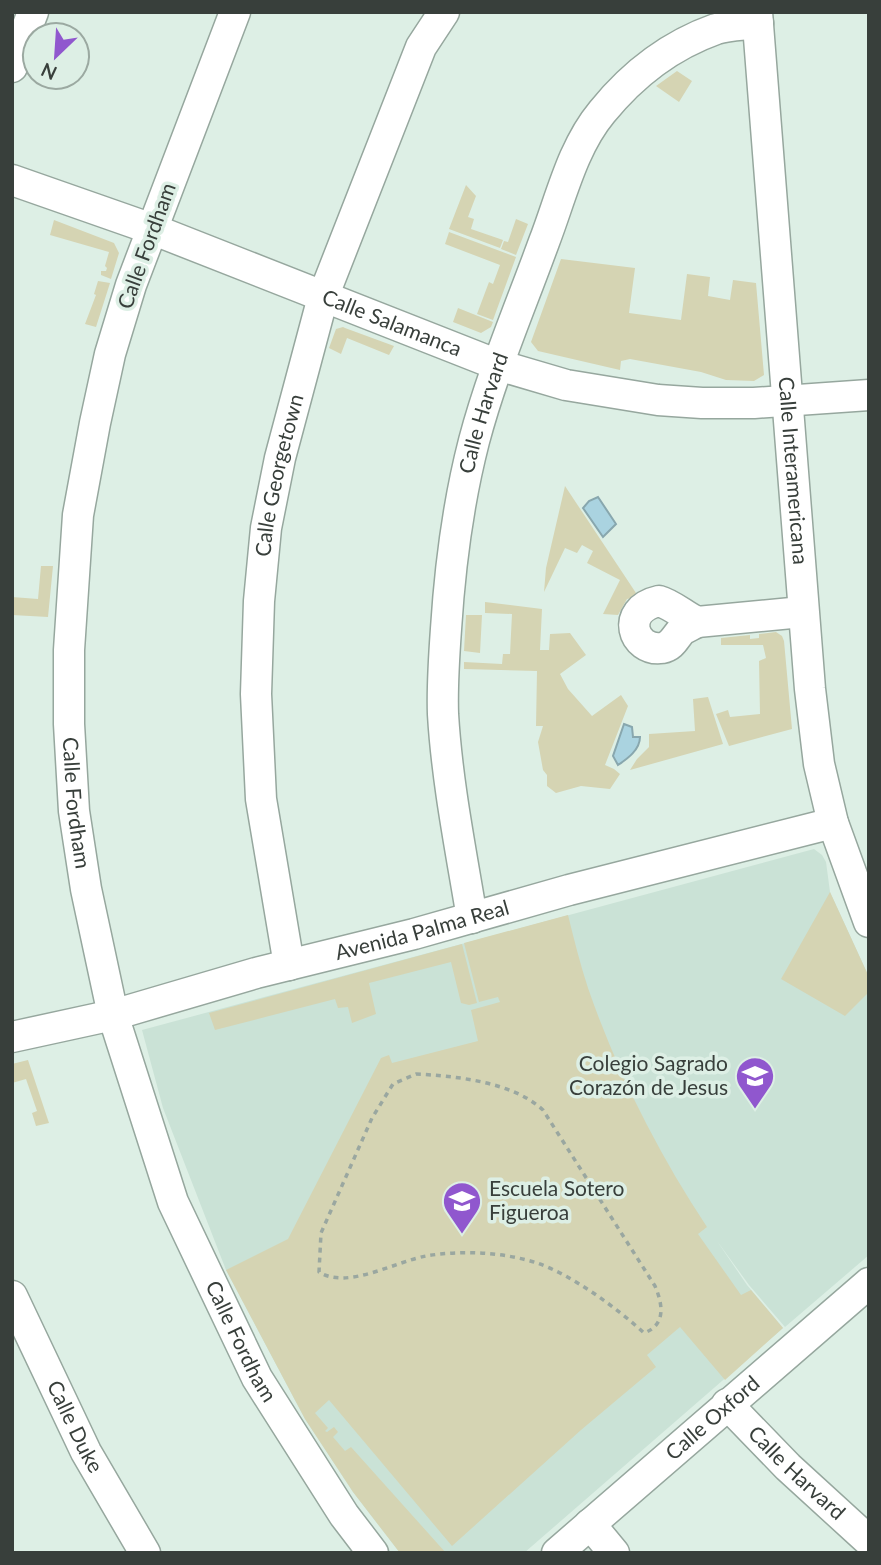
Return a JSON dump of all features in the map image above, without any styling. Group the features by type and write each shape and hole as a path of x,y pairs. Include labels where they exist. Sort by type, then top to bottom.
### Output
{"street":[{"path":"12,67 33,12"},
{"name":"Calle Fordham","path":"235,12 131,285 110,354 95,423 78,515 69,650 69,724 74,811 86,890 113,1015 173,1202 257,1378 344,1515 373,1553"},
{"name":"Calle Georgetown","path":"289,965 261,799 256,694 259,601 267,528 280,458 323,297 421,47 444,12"},
{"name":"Calle Harvard","path":"472,918 451,789 444,726 445,649 450,565 463,495 474,441 498,365 578,150 600,114 624,86 649,65 677,48 718,29 758,18"},
{"name":"Calle Interamericana","path":"758,18 789,401 802,612 819,764 833,822 869,922"},
{"name":"Calle Salamanca","path":"12,180 152,229 498,365 566,385 658,400 702,403 789,401 869,395"},
{"path":"697,622 802,612"},
{"name":"Avenida Palma Real","path":"12,1037 113,1015 289,965 833,822"},
{"name":"Calle Oxford","path":"557,1553 869,1283"},
{"name":"Calle Duke","path":"15,1312 86,1452 145,1553"},
{"name":"Calle Harvard","path":"727,1404 788,1467 869,1541"},
{"path":"590,1524 614,1553"}],"path":[{"path":"416,1074 448,1075 517,1092 531,1099 543,1110 655,1286 660,1299 659,1323 654,1329 643,1333 626,1316 587,1289 537,1263 481,1252 426,1256 345,1279 328,1278 318,1272 321,1233 372,1118 393,1084 416,1074"}],"shaded area":[{"path":"677,71 692,81 679,102 656,86"},
{"path":"466,185 476,196 468,217 474,219 471,229 503,240 500,248 449,229"},
{"path":"516,219 528,224 516,255 501,249 504,241 508,242"},
{"path":"54,220 114,243 119,253 111,279 101,275 101,271 106,271 109,252 50,235"},
{"path":"449,232 516,257 493,320 477,314 489,282 493,284 500,265 445,244"},
{"path":"561,259 635,268 629,313 681,320 687,274 710,277 708,296 730,300 733,280 756,283 764,375 754,381 726,380 701,372 630,359 621,361 620,370 538,351 531,342"},
{"path":"98,281 110,283 96,327 85,324 96,295 94,294"},
{"path":"458,308 493,322 491,327 481,333 453,322"},
{"path":"343,327 394,346 389,355 347,338 341,354 329,348 336,329"},
{"path":"565,486 636,593 627,599 618,615 603,614 620,580 587,563 593,551 582,545 577,553 565,548 544,592 546,568"},
{"path":"41,566 53,566 48,617 12,615 12,597 38,599"},
{"path":"485,602 542,609 540,650 549,650 550,634 570,633 586,655 560,674 568,689 592,716 621,695 628,706 605,765 620,774 610,789 581,786 556,793 547,786 547,775 543,770 538,742 543,726 536,726 537,671 464,669 464,662 502,664 503,654 510,654 512,614 485,613"},
{"path":"466,615 482,615 480,653 464,651"},
{"path":"776,632 784,641 792,729 729,746 716,714 728,710 730,717 760,714 759,661 766,658 763,645 721,645 721,638 750,635 750,639 759,638 759,634"},
{"path":"708,697 723,744 630,770 649,747 649,734 695,731 693,699"},
{"name":"Escuela Sotero Figueroa","path":"814,849 826,862 830,892 869,977 869,1255 785,1327 749,1285 717,1241 747,1285 783,1328 524,1553 400,1553 353,1492 305,1419 226,1270 163,1108 142,1030"},
{"path":"830,892 869,977 869,992 845,1016 781,979"},
{"name":"Escuela Sotero Figueroa","path":"568,915 588,988 625,1081 655,1141 707,1227 698,1234 741,1295 751,1290 783,1328 725,1380 680,1327 647,1355 656,1367 581,1430 452,1546 329,1400 315,1413 328,1428 325,1431 334,1427 338,1432 333,1437 345,1451 351,1447 446,1553 400,1553 353,1492 305,1419 226,1270 288,1239 381,1058 389,1055 392,1063 478,1041 471,1010 500,1002 498,997 479,1002 464,943"},
{"path":"462,944 477,1003 461,1003 451,962 369,983 376,1014 352,1023 348,1007 338,1008 335,999 215,1030 209,1013"},
{"path":"28,1060 49,1123 36,1126 32,1113 37,1111 26,1079 12,1083 12,1064"}],"water":[{"path":"598,497 616,524 603,537 583,508"},
{"path":"624,724 632,727 633,737 640,737 632,754 618,765 613,756"}],"place":[{"name":"Colegio Sagrado Corazón de Jesus","path":"755,1110"},
{"name":"Escuela Sotero Figueroa","path":"462,1235"}]}
